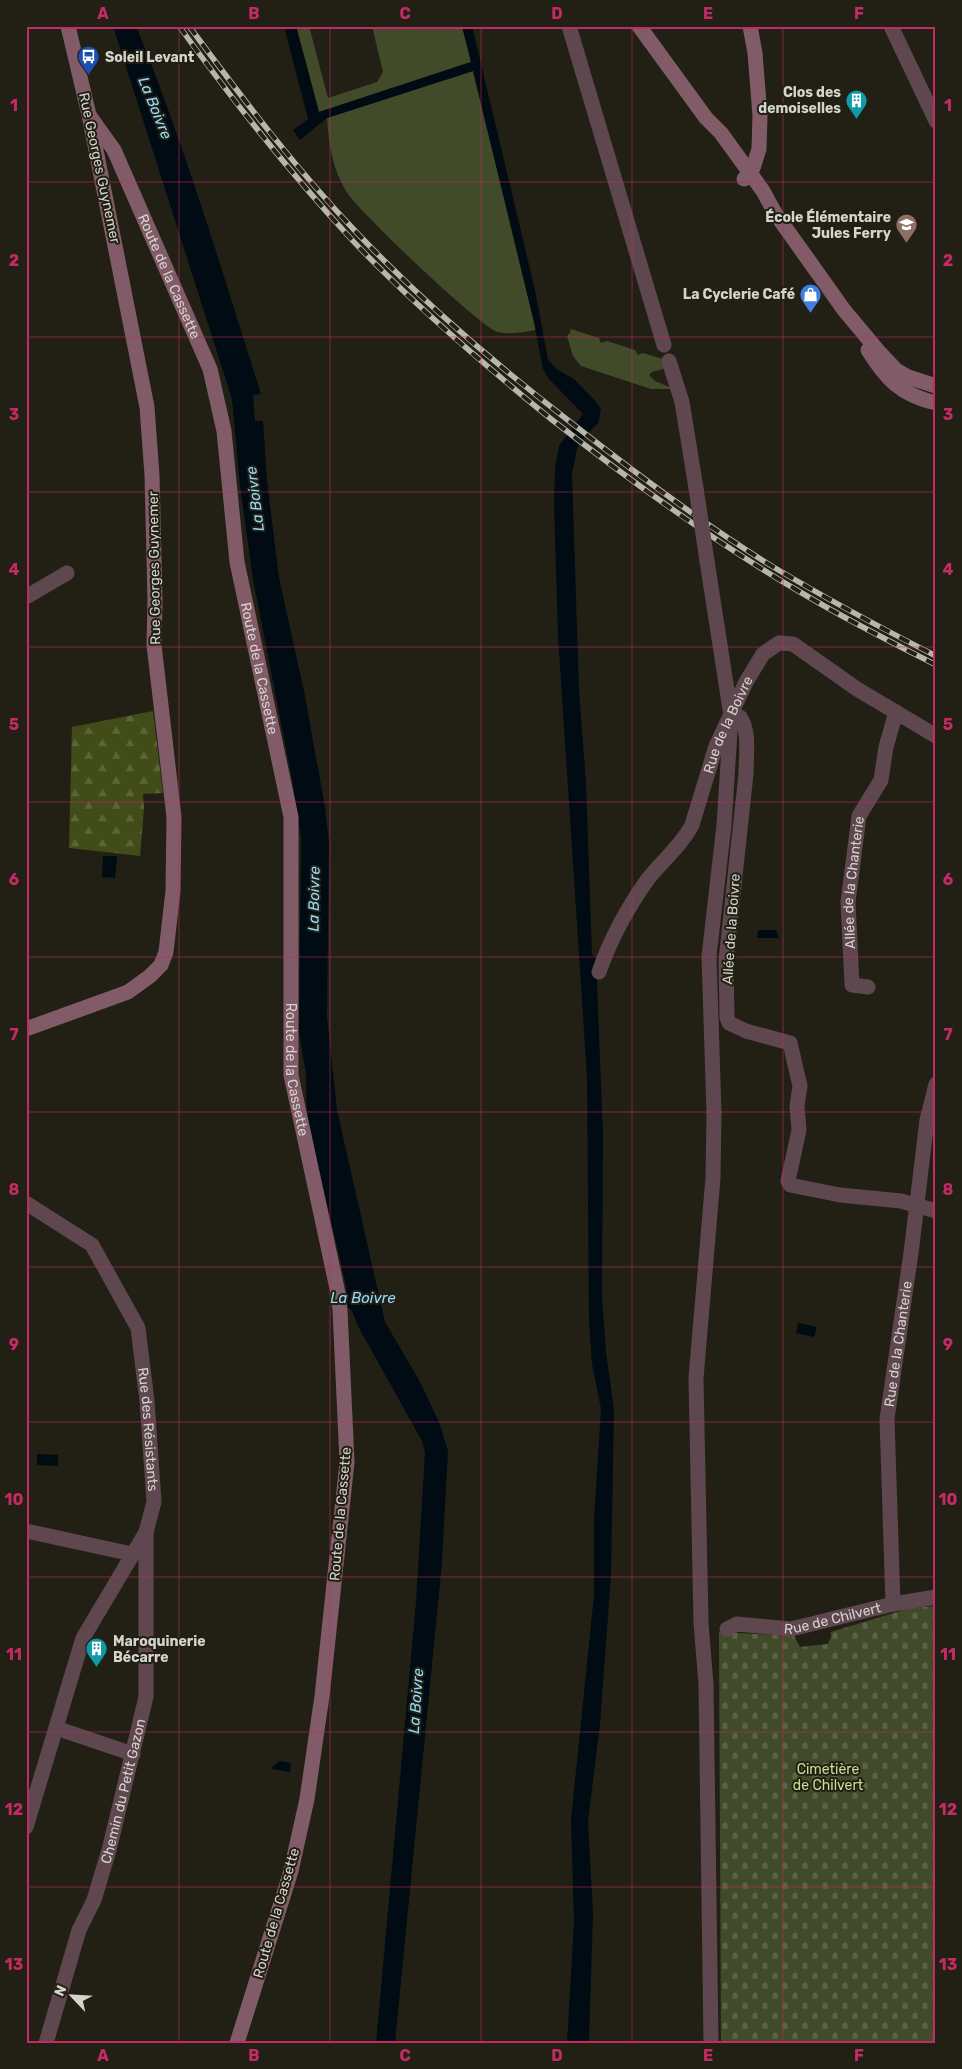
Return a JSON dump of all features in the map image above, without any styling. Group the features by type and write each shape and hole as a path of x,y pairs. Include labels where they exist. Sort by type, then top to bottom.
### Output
{"street":[{"name":"Rue Georges Guynemer","path":"26,1029 128,992 150,976 160,965 166,952 173,891 174,817 154,645 155,600 152,475 146,407 89,115 68,26"},
{"path":"569,26 664,346"},
{"path":"639,26 706,118 721,133 747,176 763,191 775,213 844,310 881,370 905,392 936,403"},
{"path":"747,176 759,154 760,116 755,54 750,26"},
{"path":"891,26 936,121"},
{"name":"Route de la Cassette","path":"89,115 114,150 210,369 224,431 238,562 291,817 291,1075 338,1293 340,1310 347,1462 322,1696 307,1798 291,1871 237,2043"},
{"path":"844,310 896,370 908,377 936,386"},
{"path":"669,361 682,402 731,716 724,825 709,956 714,1113 713,1178 696,1378 701,1622 706,1684 711,2043"},
{"path":"26,597 67,573"},
{"name":"Rue de la Boivre","path":"599,972 620,920 648,879 686,836 692,825 716,746 756,663 763,654 780,643 793,644 857,689 936,736"},
{"name":"Allée de la Chanterie","path":"868,986 852,985 848,902 859,816 881,780 886,747 896,712"},
{"name":"Allée de la Boivre","path":"731,716 740,717 743,722 746,774 726,960 727,1016 729,1023 746,1031 790,1044 800,1086 797,1106 799,1130 788,1181 790,1185 840,1195 900,1201 917,1205"},
{"name":"Rue de la Chanterie","path":"893,1604 887,1419 927,1120 936,1084"},
{"name":"Rue des Résistants","path":"26,1204 92,1245 138,1328 147,1400 154,1502 146,1532 84,1638 56,1728 30,1801 26,1826"},
{"path":"917,1205 936,1211"},
{"path":"26,1531 132,1554"},
{"name":"Chemin du Petit Gazon","path":"46,2043 79,1930 94,1900 146,1697 146,1532"},
{"name":"Rue de Chilvert","path":"727,1629 737,1624 791,1629 893,1604 936,1597"},
{"path":"56,1728 132,1754"}],"green space":[{"path":"296,26 309,26 328,98 377,82 383,72 372,26 462,26 471,62 319,112"},
{"path":"473,71 536,330 512,333 498,332 487,326 469,311 420,267 355,202 346,191 337,174 332,156 327,118"},
{"path":"571,329 599,338 601,343 607,341 635,350 638,355 643,353 669,361 666,368 652,372 649,375 655,381 674,389 651,389 581,366 573,356 567,336"},
{"path":"153,711 163,793 143,794 144,808 140,856 69,848 72,727"},
{"name":"Cimetière de Chilvert","path":"936,1606 936,2043 721,2043 719,1632 794,1636 800,1647 828,1644 831,1632 910,1608"}],"water":[{"name":"La Boivre","path":"113,26 136,26 187,163 261,394 253,395 255,421 263,421 267,480 279,578 304,691 325,807 329,843 327,1017 337,1110 385,1322 419,1380 439,1422 448,1451 442,1562 395,2043 376,2043 416,1602 425,1452 422,1441 359,1328 351,1309 348,1308 346,1285 307,1118 306,1074 299,1032 301,838 293,784 253,579 240,486 232,399"},
{"path":"284,26 296,26 319,112 471,62 462,26 472,26 535,290 548,360 556,369 574,379 598,404 601,410 598,423 581,441 577,449 572,474 579,690 586,783 592,955 596,958 603,1135 602,1297 606,1352 614,1410 611,1575 600,1724 588,1821 593,1913 589,2043 567,2043 574,1922 571,1820 594,1595 594,1519 601,1409 592,1364 589,1322 587,1077 558,635 554,503 555,468 559,446 583,414 548,378 543,369 534,322 473,71 327,118 300,140 293,130 308,119"},
{"path":"103,856 117,856 115,878 102,877"},
{"path":"758,930 776,930 779,938 757,938"},
{"path":"798,1323 817,1327 814,1337 796,1333"},
{"path":"37,1454 58,1455 58,1466 37,1465"},
{"path":"280,1761 291,1763 290,1772 272,1769"}],"railway":[{"path":"179,26 263,136 353,241 424,311 500,377 613,466 708,534 823,605 936,665"},
{"path":"189,26 270,133 335,209 408,284 486,354 619,460 722,534 814,591 936,656"}],"place":[{"name":"Soleil Levant","path":"89,76"},
{"name":"Clos des demoiselles","path":"857,119"},
{"name":"École Élémentaire Jules Ferry","path":"907,244"},
{"name":"La Cyclerie Café","path":"811,313"},
{"name":"Maroquinerie Bécarre","path":"97,1668"}]}
